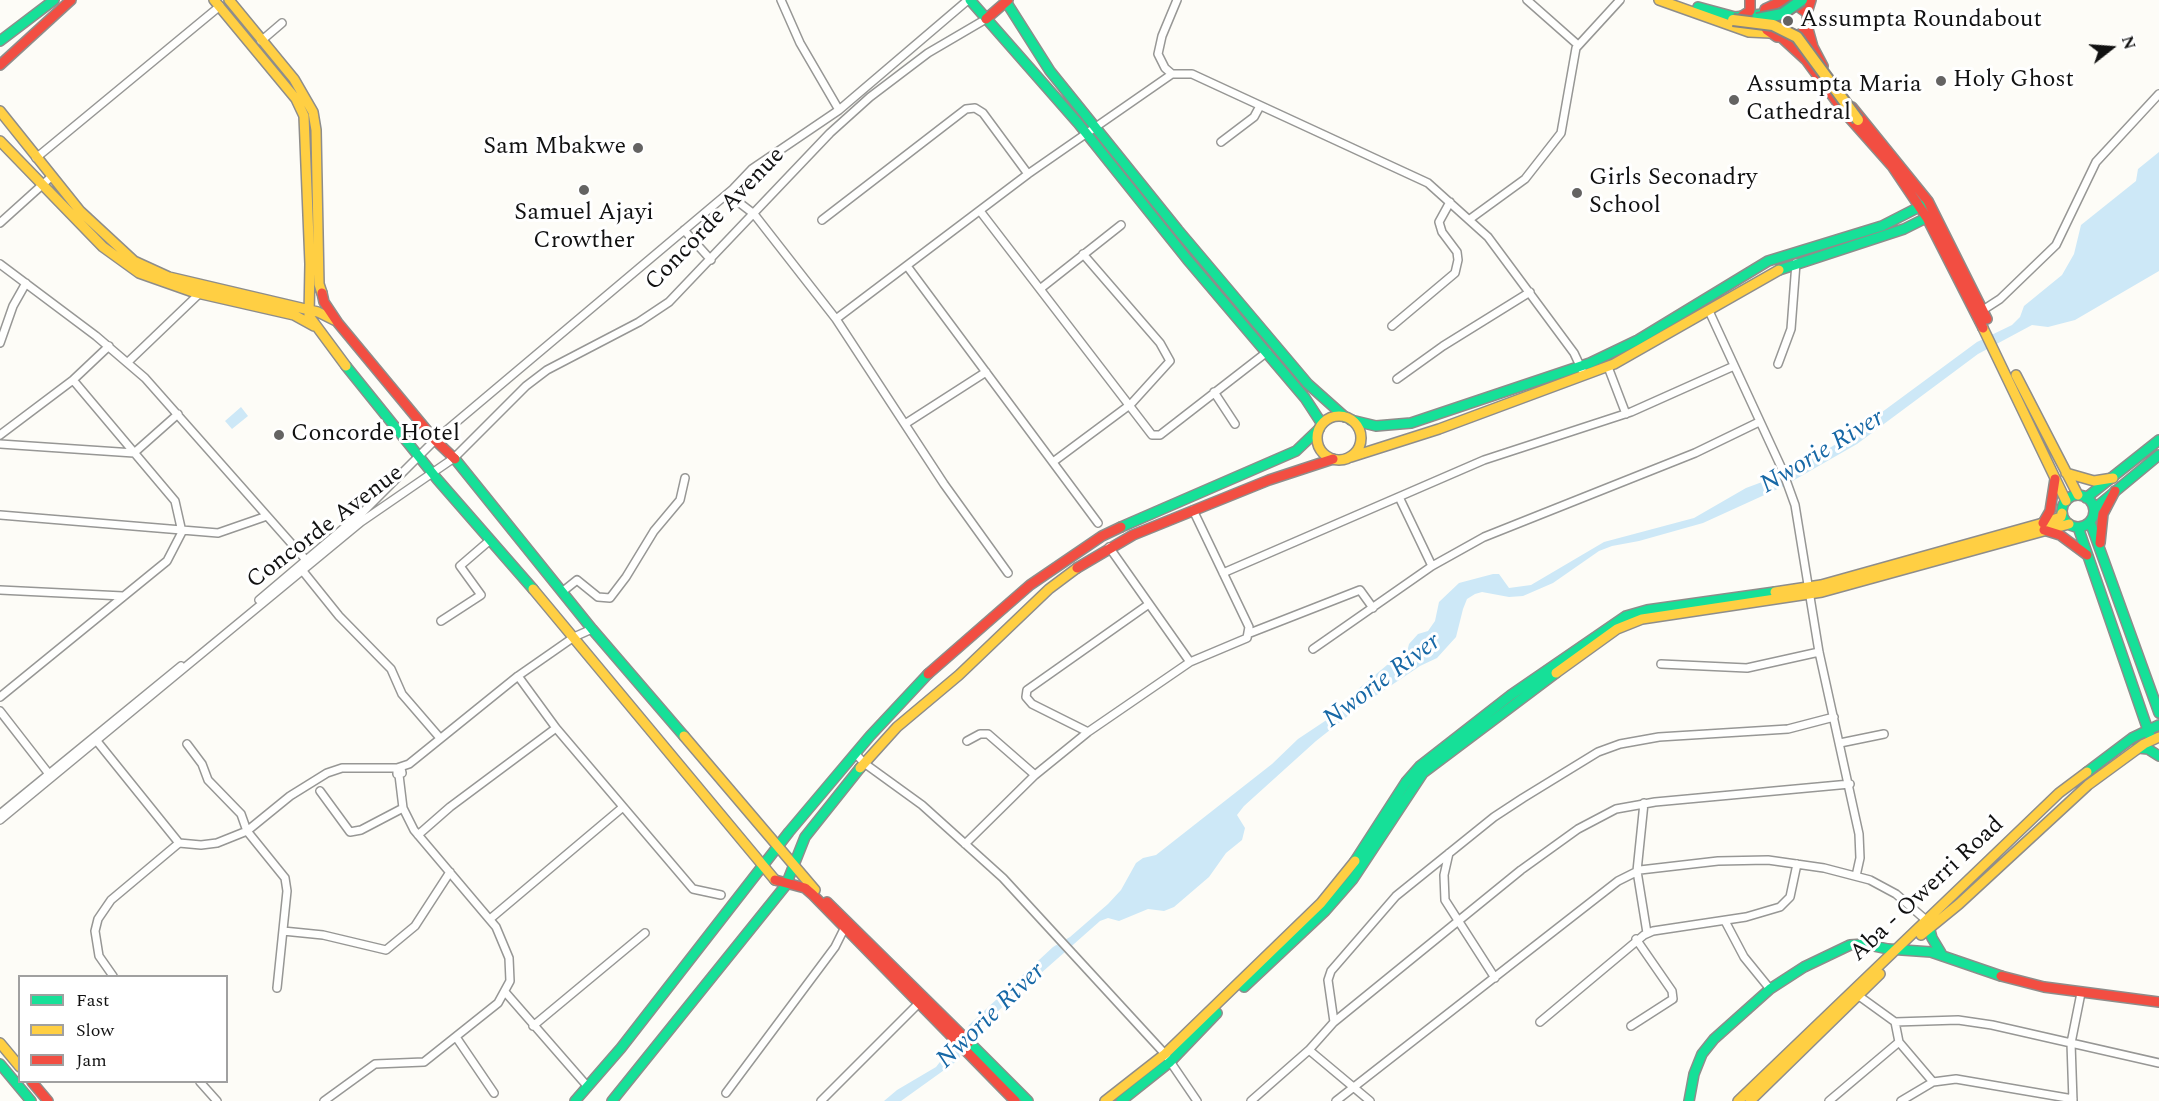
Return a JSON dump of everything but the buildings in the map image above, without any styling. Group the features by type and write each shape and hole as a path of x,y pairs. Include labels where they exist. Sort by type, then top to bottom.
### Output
{"main road":[{"path":"0,41 54,0"},
{"path":"0,65 71,0"},
{"path":"969,0 1091,131 1308,384 1359,429 1360,441 1351,457"},
{"path":"1007,0 1050,71 1091,131 1187,259 1305,398 1321,426 1319,447 1333,459"},
{"name":"Concorde Avenue","path":"986,19 1007,0"},
{"path":"1659,0 1749,32 1770,33 1782,38 1806,60 1845,113 1924,204"},
{"path":"1675,0 1735,19 1769,18 1782,14 1802,0"},
{"path":"1735,19 1750,11 1750,0"},
{"path":"1735,19 1785,0 1807,13"},
{"path":"1121,1101 1342,893 1423,773 1565,665 1617,629 1636,620 1808,591 2044,526 2061,517 2066,501 2061,475 1931,216 1891,152 1833,82 1816,56 1808,29 1807,13 1811,0"},
{"path":"221,2 261,41 294,79 316,130 321,295 338,323 435,441 454,458 592,629 794,867 957,1036 1015,1101"},
{"path":"221,2 305,106 309,316 315,327 433,474 574,637 763,867 776,881 805,888 918,1004 957,1036"},
{"path":"1692,6 1713,15 1773,25 1797,37 1857,120 1891,152"},
{"path":"1763,8 1762,22 1770,33"},
{"path":"1782,38 1797,36 1808,29"},
{"path":"0,111 36,158 46,180 103,247 124,264 156,280 199,294 294,315 315,327"},
{"path":"0,141 134,261 169,277 309,309 338,323"},
{"path":"575,1101 855,753 909,693 943,659 1030,585 1069,558 1118,528 1296,451 1333,417 1348,418 1376,426 1411,423 1582,372 1608,367 1778,270 1882,226 1924,204"},
{"path":"612,1101 786,885 805,837 864,763 897,727 959,675 1049,589 1109,547 1269,480 1439,429 1582,372 1768,261 1802,258 1904,229 1931,216"},
{"path":"2066,501 2082,496 2113,478 2159,440"},
{"path":"2159,455 2094,509 2090,522 2159,712"},
{"path":"2061,475 2094,481 2113,478"},
{"path":"2061,475 2094,509"},
{"path":"2044,526 2061,475"},
{"path":"2099,547 2103,514 2115,491"},
{"path":"2062,513 2074,526 2088,555 2142,715 2153,736 2159,756"},
{"path":"2044,526 2074,526 2090,522"},
{"path":"2044,526 2088,555"},
{"path":"2103,603 2116,598"},
{"path":"2142,715 2142,724 2135,743 2159,756"},
{"name":"Aba - Owerri Road","path":"1738,1101 1928,924 2059,793 2135,743 2153,736 2159,725"},
{"path":"1928,924 1932,938 1941,954"},
{"path":"1689,1101 1694,1074 1702,1054 1714,1039 1770,989 1804,967 1850,945 1864,944 1941,954 1991,974 2081,993 2159,1002"},
{"name":"Aba - Owerri Road","path":"1750,1101 1859,996 1900,949"},
{"path":"0,1044 18,1065"},
{"path":"966,1046 1028,1101"},
{"path":"1105,1101 1167,1058"},
{"path":"0,1064 31,1101"},
{"path":"33,1083 48,1101"}],"street":[{"path":"781,0 800,43 839,110"},
{"name":"Concorde Avenue","path":"0,814 203,648 364,511 435,441 733,189 752,169 839,110 969,0"},
{"path":"1172,74 1160,61 1158,54 1162,36 1177,0"},
{"path":"1527,0 1578,45"},
{"path":"1470,219 1525,179 1562,134 1566,97 1578,45 1620,0"},
{"path":"36,158 221,2"},
{"name":"Concorde Avenue","path":"0,820 361,522 454,458 526,386 547,370 657,311 711,260 830,133 870,97 928,53 986,19"},
{"path":"261,41 282,23"},
{"path":"836,319 1028,174 1172,74 1192,74 1428,183 1488,237 1574,353 1582,372"},
{"path":"1983,316 2056,245 2096,162 2159,94"},
{"path":"1221,142 1254,117 1260,106"},
{"path":"822,220 966,109 975,108 983,113 1028,174"},
{"path":"0,223 46,180"},
{"path":"733,189 741,204 754,214 836,319 1008,573"},
{"path":"1392,327 1455,273 1457,252 1442,232 1439,222 1450,201"},
{"path":"980,211 1131,404 1152,435 1160,435 1267,352"},
{"path":"1040,289 1121,225"},
{"path":"684,230 711,260"},
{"path":"1053,462 1131,404 1171,358 1083,254"},
{"path":"1778,364 1791,329 1802,258"},
{"path":"0,264 128,362 178,414 306,560"},
{"path":"907,266 1098,523"},
{"path":"0,343 13,306 26,284"},
{"path":"1397,379 1443,346 1530,292"},
{"path":"128,362 199,294"},
{"path":"1709,311 1790,489 1800,530 1819,652 1850,784 1860,846 1856,876"},
{"path":"0,435 73,380 109,346"},
{"path":"1223,573 1484,460 1626,414 1734,366"},
{"path":"1608,367 1626,414"},
{"path":"905,424 986,372"},
{"path":"0,697 166,561 182,531 175,501 73,380"},
{"path":"1214,392 1235,424"},
{"path":"0,444 134,453 178,414"},
{"path":"1313,649 1432,566 1484,537 1695,453 1759,422"},
{"path":"562,592 577,580 602,599 615,593 654,531 680,500 685,478"},
{"path":"1399,497 1432,566"},
{"path":"1193,510 1250,633"},
{"path":"0,515 218,533 267,516"},
{"path":"441,621 481,595 460,567 489,541"},
{"path":"1109,547 1190,662"},
{"path":"302,570 339,616 391,669 402,694 440,738"},
{"path":"965,844 1035,775 1088,732 1190,662 1239,642 1247,638 1250,633 1360,590 1373,608"},
{"path":"0,591 123,596"},
{"path":"1088,732 1032,704 1026,697 1026,690 1149,604"},
{"path":"112,975 99,956 95,931 98,919 111,900 179,843 217,843 247,831 290,796 327,773 342,768 383,768 399,771 518,676 574,637 592,629"},
{"path":"1661,664 1747,668 1819,652"},
{"path":"518,676 556,728 693,889 720,895"},
{"path":"0,711 48,774"},
{"path":"1334,1022 1328,980 1330,970 1396,896 1449,852 1523,798 1598,752 1610,747 1659,737 1788,729 1834,717"},
{"path":"418,835 450,807 556,728"},
{"path":"968,741 980,734 988,734 1035,775"},
{"path":"1840,743 1884,734"},
{"path":"96,740 179,843"},
{"path":"187,744 202,764 208,780 241,814 247,831 285,878 283,931 277,988"},
{"path":"855,753 864,763 922,804 1003,878 1167,1058 1197,1101"},
{"path":"324,1101 375,1064 424,1062 498,1003 506,993 510,981 509,958 504,943 490,919 418,835 403,808 399,771"},
{"path":"1251,1101 1309,1050 1334,1022 1456,922 1578,829 1617,809 1644,803 1850,784"},
{"path":"320,792 350,832 361,830 403,808"},
{"path":"1644,803 1637,871 1647,933"},
{"path":"490,919 623,807"},
{"path":"1449,852 1443,885 1445,900 1456,922 1495,978"},
{"path":"1336,1101 1351,1087 1618,881 1637,871 1718,861 1768,860 1797,864 1870,880 1896,894 1928,924"},
{"path":"1540,1022 1636,939 1647,933 1725,921 1780,907 1790,897 1797,864"},
{"path":"283,931 323,935 386,950 415,926 450,872"},
{"path":"1725,921 1744,957 1770,989"},
{"path":"726,1093 835,947 844,929"},
{"path":"533,1026 645,933"},
{"path":"1631,1026 1673,999 1672,991 1636,939"},
{"path":"506,993 588,1087"},
{"path":"1901,1101 1933,1082 1970,1080 2073,1100 2071,1043 2081,993"},
{"path":"1859,996 1895,1022 1958,1020 2159,1063"},
{"path":"821,1101 918,1004"},
{"path":"1895,1022 1899,1042 1933,1082"},
{"path":"456,1037 494,1093"},
{"path":"1829,1101 1899,1042"},
{"path":"1309,1050 1370,1101"},
{"path":"201,1083 217,1101"}],"water":[{"name":"Nworie River","path":"2159,152 2159,271 2075,320 2048,327 2032,325 1978,354 1857,444 1782,487 1703,523 1599,551 1553,583 1523,596 1509,597 1482,592 1467,599 1456,637 1437,658 1420,666 1359,707 1316,741 1244,806 1237,815 1245,828 1242,840 1226,853 1209,877 1174,907 1164,911 1148,909 1119,921 1108,918 1100,921 980,1027 959,1052 960,1057 954,1063 901,1101 884,1101 897,1090 936,1067 970,1024 1053,947 1070,937 1108,904 1121,890 1136,863 1143,858 1156,855 1272,764 1298,739 1343,709 1356,691 1387,665 1401,661 1406,656 1409,644 1418,634 1428,631 1435,621 1439,602 1459,583 1499,574 1509,588 1531,585 1604,542 1694,518 1746,488 1789,472 1817,456 1855,432 1977,342 2012,325 2020,317 2024,306 2062,275 2074,254 2081,225 2136,181 2138,169"},
{"path":"241,407 248,416 232,429 225,421"}],"traffic: fast":[{"path":"0,41 54,0"},
{"path":"970,0 1078,123 1187,259 1305,398 1322,424"},
{"path":"1005,0 1050,71 1178,230 1308,384 1345,417"},
{"path":"1757,19 1782,14 1802,0"},
{"path":"1698,7 1735,17 1763,14"},
{"path":"1351,420 1376,426 1411,423 1590,363 1638,340 1768,261 1882,226 1923,205"},
{"path":"1779,270 1904,229 1930,216"},
{"path":"346,366 437,479 533,589"},
{"path":"1121,527 1296,451 1319,429"},
{"path":"2086,498 2159,440"},
{"path":"2094,509 2159,455"},
{"path":"455,459 592,629 684,736"},
{"path":"2078,495 2089,500 2094,511 2089,522 2078,527 2067,522 2062,511 2067,500 2078,495"},
{"path":"2090,522 2159,713"},
{"path":"2078,527 2150,736"},
{"path":"1355,861 1406,782 1420,766 1511,695 1626,616 1647,610 1775,592"},
{"path":"1244,987 1325,911 1353,879 1423,773 1556,673"},
{"path":"575,1101 621,1048 789,832 870,736 928,674"},
{"path":"2087,772 2132,738 2159,725"},
{"path":"2138,748 2148,749 2159,756"},
{"path":"612,1101 786,885 805,837 860,768"},
{"path":"1928,923 1932,938 1941,953"},
{"path":"1689,1101 1694,1074 1702,1054 1714,1039 1770,989 1804,967 1850,945 1864,944 1888,949 1931,952 2001,976"},
{"path":"1121,1101 1170,1062 1217,1013"},
{"path":"969,1042 1028,1101"},
{"path":"0,1064 31,1101"}],"traffic: slow":[{"path":"214,0 296,99 304,116 310,264 309,316 346,366"},
{"path":"229,0 294,79 313,112 316,130 319,284 322,293"},
{"path":"1659,0 1749,32 1770,33"},
{"path":"1733,20 1773,25 1797,37 1858,120"},
{"path":"0,111 80,211 134,261 169,277 318,312 334,320"},
{"path":"0,141 103,247 139,273 193,292 294,315 314,326"},
{"path":"1351,457 1439,429 1614,364 1779,270"},
{"path":"1983,328 2066,501"},
{"path":"2016,375 2078,495"},
{"path":"1339,416 1354,423 1361,438 1354,453 1339,460 1324,453 1317,438 1324,423 1339,416"},
{"path":"2066,473 2094,481 2113,478"},
{"path":"1775,592 1821,585 2043,523 2061,517 2062,513"},
{"path":"1556,673 1617,629 1642,619 1822,592 2069,524"},
{"path":"860,768 897,727 959,675 1049,589 1077,568"},
{"path":"533,589 775,880"},
{"path":"684,736 815,890"},
{"path":"1921,935 1959,904 2088,785 2144,744 2159,737"},
{"path":"1738,1101 2059,793 2087,772"},
{"path":"1105,1101 1165,1054 1321,903 1355,861"},
{"path":"1750,1101 1880,974"},
{"path":"0,1043 18,1065"}],"traffic: jam":[{"path":"0,65 71,0"},
{"path":"986,19 1008,0"},
{"path":"1742,16 1750,11 1750,0"},
{"path":"1807,13 1792,2 1782,1 1765,9 1762,22 1767,30 1777,37 1797,36 1808,29 1807,13 1811,0"},
{"path":"1808,29 1813,47 1823,66"},
{"path":"1782,38 1806,60 1845,113 1892,166 1927,218 1983,328"},
{"path":"1852,107 1928,201 1987,319"},
{"path":"322,293 324,302 338,323 435,440 455,459"},
{"path":"1077,568 1133,535 1269,480 1333,459"},
{"path":"2043,523 2050,511 2055,479"},
{"path":"2100,543 2103,514 2115,491"},
{"path":"928,674 1030,585 1102,536 1121,527"},
{"path":"2044,530 2060,535 2087,555"},
{"path":"775,880 805,888 813,895 1015,1101"},
{"path":"827,902 969,1042"},
{"path":"2001,976 2044,987 2159,1002"},
{"path":"33,1083 48,1101"}],"place":[{"name":"Assumpta Roundabout","path":"1788,21"},
{"name":"Holy Ghost","path":"1941,81"},
{"name":"Assumpta Maria Cathedral","path":"1734,100"},
{"name":"Sam Mbakwe","path":"638,148"},
{"name":"Samuel Ajayi Crowther","path":"584,190"},
{"name":"Girls Seconadry School","path":"1577,193"},
{"name":"Concorde Hotel","path":"279,435"}]}
